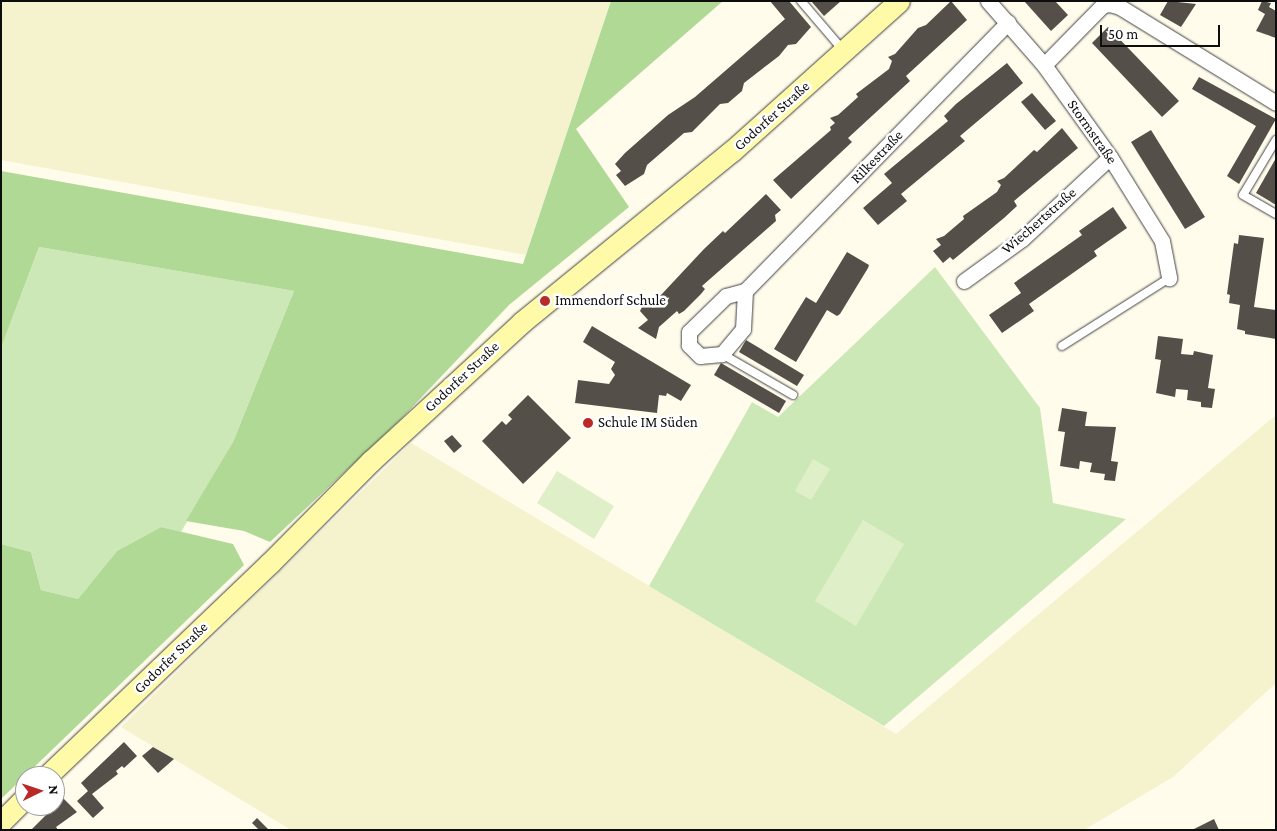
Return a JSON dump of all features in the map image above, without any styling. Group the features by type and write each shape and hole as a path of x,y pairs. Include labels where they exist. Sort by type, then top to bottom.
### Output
{"street":[{"name":"Godorfer Straße","path":"57,766 270,563 371,461 522,322 732,151 844,52 898,1"},
{"name":"Stormstraße","path":"988,1 1044,65 1110,157 1162,241 1169,278"},
{"path":"1044,65 1103,5 1110,4 1120,7 1276,103"},
{"name":"Rilkestraße","path":"722,354 700,356 689,345 689,332 726,296 745,291 1008,22"},
{"name":"Wiechertstraße","path":"964,281 1022,239 1110,157"},
{"path":"722,354 743,329 745,291"},
{"path":"1,822 15,808"}],"lane":[{"path":"801,1 844,52"},
{"path":"1276,140 1244,195 1276,214"},
{"path":"1062,346 1169,278"},
{"path":"722,354 793,395"}],"green space":[{"path":"1,1 611,1 526,255 1,160"},
{"path":"611,1 723,1 576,129 629,207 509,305 400,420 270,542 244,531 186,521 233,442 294,291 39,247 1,348 1,171 523,264"},
{"path":"39,247 294,291 233,442 181,532 161,527 117,551 78,599 41,590 31,552 1,544 1,348"},
{"path":"935,267 1040,408 1053,503 1126,519 884,726 649,586 752,402 778,417"},
{"path":"1276,415 1276,683 1173,777 1084,830 291,830 121,727 411,443 896,734"},
{"path":"813,459 830,469 811,500 795,491"},
{"path":"557,471 614,506 594,539 537,503"},
{"path":"863,520 904,544 856,626 815,601"},
{"path":"161,527 233,544 244,565 35,766 15,766 15,786 1,799 1,544 31,552 41,590 78,599 117,551"}],"building":[{"path":"770,1 789,1 811,27 796,44 788,45 779,56 744,83 742,91 728,103 720,104 692,132 684,133 647,165 644,174 625,186 616,175 621,171 615,164 625,153 668,115 695,97 785,19"},
{"path":"811,1 841,1 824,16"},
{"path":"951,1 967,20 906,76 910,81 848,138 852,142 791,199 773,180 831,130 830,127 835,123 830,118 838,115 858,97 856,94 889,69 892,61 888,57 895,54 918,28 926,25"},
{"path":"1024,1 1055,1 1068,15 1051,31"},
{"path":"1168,1 1196,4 1181,27 1160,15"},
{"path":"1262,1 1271,3 1269,7 1276,11 1276,38 1256,31 1265,14 1258,10"},
{"path":"1108,27 1179,101 1162,117 1092,43"},
{"path":"1007,63 1023,83 960,136 965,141 901,194 907,201 878,225 863,208 892,183 884,174 948,121 944,116 956,104"},
{"path":"1199,77 1276,119 1239,184 1227,176 1256,126 1192,89"},
{"path":"1032,93 1056,121 1045,130 1021,102"},
{"path":"1062,128 1078,148 1014,201 1017,206 1004,218 953,260 950,257 943,263 933,251 941,245 936,239 944,236 964,219 963,216 997,192 1001,185 997,181 1004,178 1034,150 1037,152"},
{"path":"1151,130 1205,217 1185,229 1131,142"},
{"path":"1276,158 1276,205 1256,193"},
{"path":"766,194 781,210 775,215 776,221 702,286 705,289 684,311 679,314 677,311 659,327 656,339 638,328 648,320 640,311 642,307 655,295 661,295 704,249 723,231 725,233"},
{"path":"1113,207 1127,228 1094,251 1097,256 1029,304 1034,311 1002,333 989,315 1021,293 1014,283 1082,235 1079,231"},
{"path":"1239,235 1264,238 1254,307 1276,310 1276,339 1245,334 1245,331 1237,329 1240,305 1229,303 1230,295 1227,294 1234,243 1238,244"},
{"path":"847,252 869,265 840,314 837,316 827,310 796,362 774,349 806,297 816,303"},
{"path":"592,326 691,385 681,401 667,393 666,396 659,395 657,413 575,403 578,380 609,384 615,375 611,369 615,362 583,342"},
{"path":"1158,336 1183,339 1181,354 1193,355 1194,351 1213,355 1208,388 1215,389 1212,408 1201,407 1201,402 1187,400 1188,390 1176,389 1175,397 1156,393 1161,360 1155,359"},
{"path":"746,340 804,375 797,386 739,352"},
{"path":"721,363 786,401 779,413 714,375"},
{"path":"528,395 571,438 523,484 482,441 502,421 506,425 512,419 508,415"},
{"path":"1062,408 1087,412 1085,426 1116,427 1111,461 1118,462 1115,481 1104,480 1105,474 1090,472 1092,463 1080,461 1079,469 1060,466 1065,432 1058,431"},
{"path":"452,435 462,446 454,453 444,441"},
{"path":"124,742 137,756 124,768 122,766 116,771 118,774 92,794 104,808 93,818 77,801 88,791 81,783"},
{"path":"153,747 174,759 158,773 142,756"},
{"path":"65,800 77,812 56,827 58,830 31,830 45,816 65,816"},
{"path":"257,818 269,830 259,830 252,823"},
{"path":"1214,819 1219,830 1192,830"}],"place":[{"name":"Immendorf Schule","path":"545,301"},
{"name":"Schule IM Süden","path":"588,423"}]}
